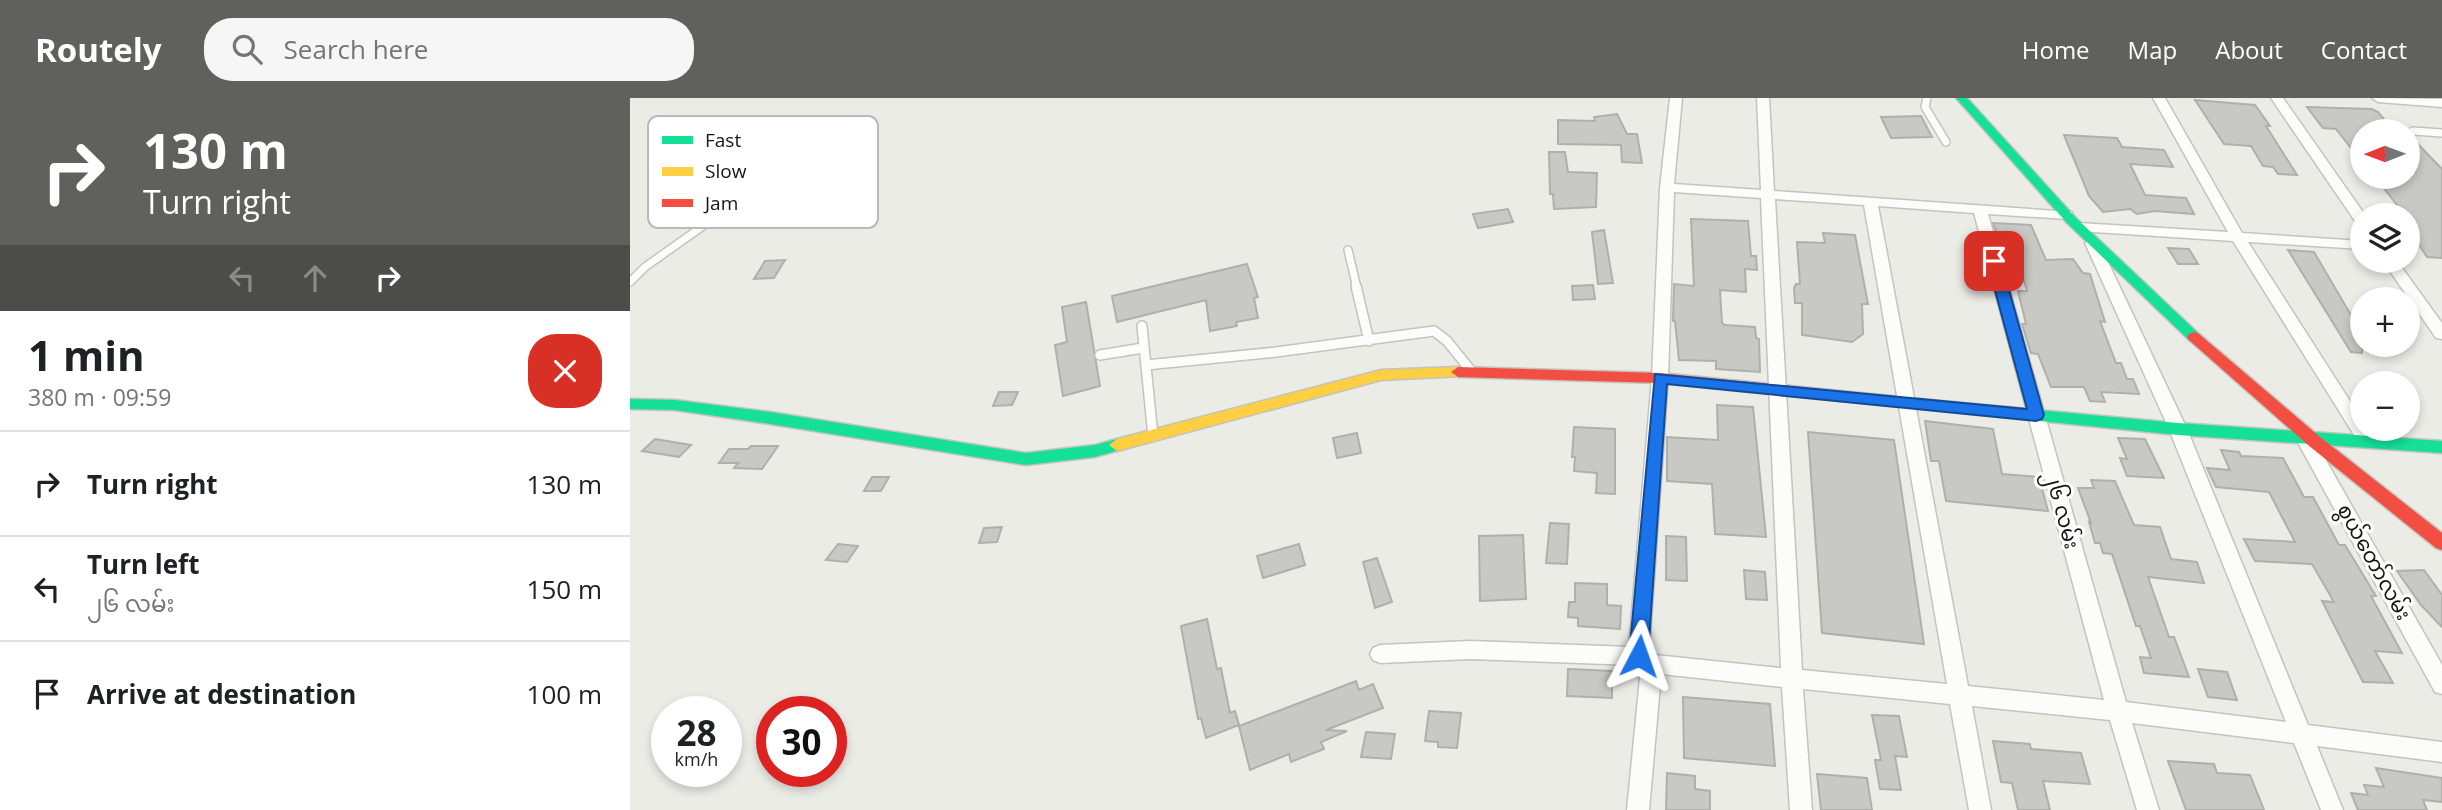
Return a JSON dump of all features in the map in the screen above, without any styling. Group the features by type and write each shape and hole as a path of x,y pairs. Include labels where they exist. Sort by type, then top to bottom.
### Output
{"street":[{"path":"1637,810 1660,378 1667,188 1676,98"},
{"path":"1763,98 1766,195 1801,810"},
{"path":"1961,98 2067,215 2127,274 2307,439 2442,543"},
{"path":"2158,98 2237,236 2350,414"},
{"path":"2277,98 2350,204"},
{"path":"2378,98 2442,103"},
{"path":"1667,188 2067,215"},
{"path":"1870,202 1980,810"},
{"name":"၂၆ လမ်း","path":"1980,210 2118,711 2148,810"},
{"path":"2084,231 2237,236 2350,244"},
{"path":"2084,231 2178,429 2332,810"},
{"path":"2399,273 2442,334"},
{"path":"630,404 675,405 770,418 1026,459 1095,451 1381,375 1472,372 1660,378 2178,429 2350,440"},
{"name":"စွယ်တော်လမ်း","path":"2307,439 2442,685"},
{"path":"2367,441 2442,447"},
{"path":"1380,654 1470,650 1645,660 1792,679 2118,711 2442,752"}],"lane":[{"path":"1927,98 1925,107 1946,142"},
{"path":"2420,131 2442,133"},
{"path":"630,282 645,267 700,228"},
{"path":"1348,250 1369,341"},
{"path":"1142,326 1153,436"},
{"path":"1146,365 1369,341 1434,331 1447,341 1472,372"},
{"path":"1100,355 1143,348"}],"building":[{"path":"2195,100 2255,105 2297,175 2278,174 2273,167 2263,166 2251,146 2224,144"},
{"path":"2307,107 2372,109 2384,119 2350,119 2350,147 2336,129 2323,128"},
{"path":"1617,114 1627,134 1637,134 1642,163 1622,162 1621,145 1558,144 1558,120 1595,121 1594,117"},
{"path":"1921,116 1932,137 1891,138 1881,117"},
{"path":"2064,135 2117,138 2122,147 2164,150 2173,167 2130,164 2145,195 2186,198 2194,214 2155,211 2137,214 2130,209 2103,212 2089,196"},
{"path":"2420,146 2442,169 2442,258 2427,257 2420,246 2420,203 2395,203 2384,189 2420,189"},
{"path":"1549,152 1565,152 1568,172 1597,173 1596,207 1554,209 1553,194 1550,194"},
{"path":"1508,209 1513,222 1478,228 1473,214"},
{"path":"1691,219 1748,221 1751,256 1756,256 1757,270 1745,269 1746,292 1720,290 1722,323 1755,327 1756,338 1759,339 1760,372 1716,369 1716,361 1679,360 1673,321 1674,284 1694,286"},
{"path":"1993,223 2031,225 2046,260 2073,259 2083,273 2090,274 2105,322 2100,321 2116,363 2121,363 2127,379 2133,379 2139,394 2101,392 2105,402 2090,401 2084,387 2051,387 2038,354 2031,353 2022,324 2026,324 2018,291 2027,291 2017,258 2006,258"},
{"path":"1604,230 1613,283 1598,284 1592,232"},
{"path":"1823,233 1855,235 1868,304 1862,304 1863,334 1852,342 1802,335 1802,303 1795,303 1794,288 1796,284 1800,284 1797,242 1825,243"},
{"path":"2168,248 2189,249 2198,264 2178,264"},
{"path":"2288,250 2314,252 2350,314 2350,350"},
{"path":"785,260 774,278 754,279 765,261"},
{"path":"1247,264 1258,297 1254,298 1258,318 1236,322 1237,326 1210,331 1206,300 1117,322 1112,296"},
{"path":"1593,285 1595,299 1573,300 1572,286"},
{"path":"1086,302 1100,386 1063,396 1055,345 1067,342 1062,307"},
{"path":"999,392 1018,392 1012,405 993,406"},
{"path":"1717,405 1753,407 1766,537 1715,534 1712,484 1667,481 1667,437 1718,440"},
{"path":"1925,421 1993,429 2002,474 2039,477 2048,511 1946,501 1939,461 1931,461"},
{"path":"1574,427 1615,429 1615,494 1596,493 1597,473 1574,471"},
{"path":"1808,432 1894,440 1924,644 1822,633"},
{"path":"1357,433 1361,453 1337,458 1333,438"},
{"path":"2118,438 2145,439 2164,478 2127,476 2120,458 2127,459"},
{"path":"655,439 691,445 679,457 642,451"},
{"path":"751,446 778,446 762,469 734,468 738,463 719,463 729,449 748,449"},
{"path":"2221,450 2239,452 2241,456 2283,458 2304,497 2313,497 2339,545 2345,545 2376,596 2371,596 2402,653 2375,651 2393,683 2363,682 2322,601 2334,602 2312,564 2255,561 2244,539 2295,542 2269,492 2216,487 2207,468 2230,470"},
{"path":"872,477 889,477 881,491 864,491"},
{"path":"2091,480 2115,481 2134,525 2160,527 2171,559 2197,562 2204,583 2148,577 2169,637 2174,637 2189,677 2144,673 2140,657 2151,658 2140,626 2136,626 2112,554 2103,553 2100,543 2095,543 2078,488 2094,488"},
{"path":"1550,523 1569,524 1567,564 1546,563"},
{"path":"1002,527 997,542 979,543 984,528"},
{"path":"1523,535 1526,599 1480,601 1479,536"},
{"path":"1666,536 1686,537 1687,581 1666,580"},
{"path":"838,544 858,546 847,562 826,560"},
{"path":"1299,544 1305,565 1263,578 1257,556"},
{"path":"1377,558 1392,602 1375,608 1363,562"},
{"path":"1744,570 1765,572 1767,600 1746,599"},
{"path":"2424,570 2442,595 2442,627 2421,605 2397,571"},
{"path":"1575,583 1607,584 1607,605 1621,606 1620,629 1578,626 1578,618 1568,617 1569,602 1575,602"},
{"path":"1207,619 1217,669 1221,668 1230,713 1235,711 1239,725 1206,738 1201,718 1198,719 1181,626"},
{"path":"1568,669 1612,671 1612,698 1567,696"},
{"path":"2198,669 2227,672 2237,700 2208,697"},
{"path":"1356,681 1359,690 1373,684 1383,708 1326,730 1347,731 1321,742 1324,749 1291,762 1289,754 1250,770 1239,726"},
{"path":"1683,697 1770,704 1775,766 1684,758"},
{"path":"1429,711 1461,713 1457,748 1438,747 1438,742 1425,741"},
{"path":"1872,715 1899,716 1907,757 1895,756 1901,790 1880,789 1875,760 1881,760"},
{"path":"1366,732 1395,734 1391,759 1361,757"},
{"path":"1993,741 2030,744 2031,749 2081,753 2090,784 2043,781 2050,810 2018,810 2012,783 2001,782"},
{"path":"2168,761 2214,764 2217,773 2250,775 2264,810 2186,810"},
{"path":"2376,768 2442,778 2442,802 2423,800 2427,810 2358,810 2351,793 2368,795 2364,785 2384,787"},
{"path":"1667,773 1695,776 1695,789 1710,791 1710,810 1666,810"},
{"path":"1817,774 1867,778 1872,810 1821,810"}],"traffic: fast":[{"path":"1961,98 2071,220 2194,337"},
{"path":"630,404 675,405 770,418 1026,459 1095,451 1117,445"},
{"path":"1931,405 2178,429 2442,447"}],"traffic: slow":[{"path":"1117,445 1381,375 1458,372"}],"traffic: jam":[{"path":"2194,337 2314,441 2442,543"},
{"path":"1458,372 1660,378 1931,405"}],"route":[{"path":"1639,656 1660,378 2036,415 1994,261"}]}
